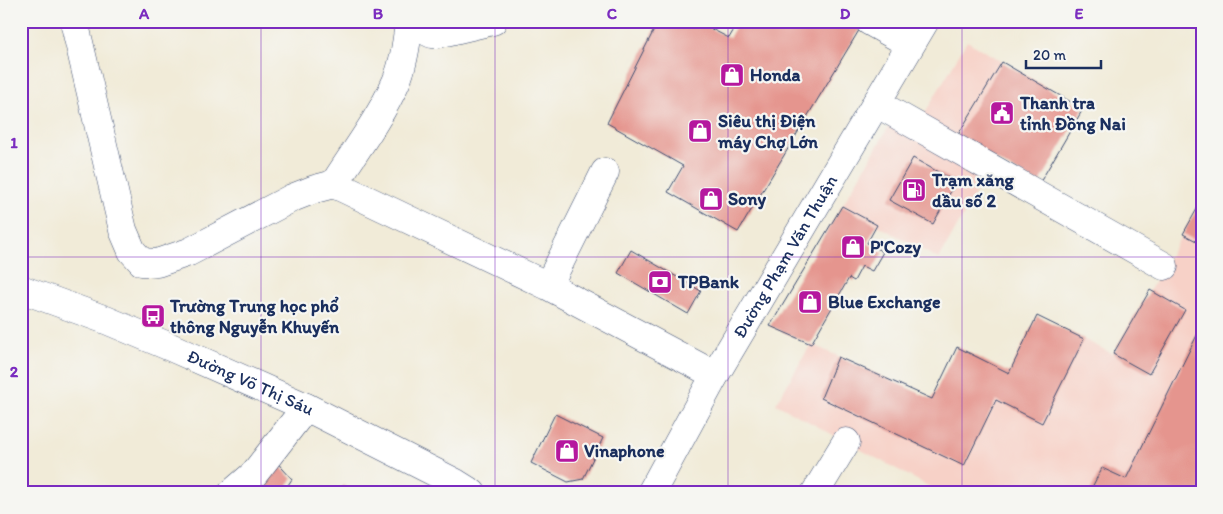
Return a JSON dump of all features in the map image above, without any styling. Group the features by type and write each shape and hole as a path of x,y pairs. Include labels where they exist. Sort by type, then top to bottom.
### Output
{"street":[{"path":"74,21 123,230 132,251 142,262 157,262 189,252 292,198 334,184 548,286 715,375"},
{"path":"334,184 384,108 397,80 409,22 435,34 493,21"},
{"path":"869,21 910,44"},
{"name":"Đường Phạm Văn Thuận","path":"651,493 715,375 925,21"},
{"path":"876,103 1164,266"},
{"path":"548,286 605,172"},
{"name":"Đường Võ Thị Sáu","path":"21,289 159,342 306,407 456,483 472,493"},
{"path":"232,493 254,474 306,407"},
{"path":"815,493 846,442"}],"shaded area":[{"name":"Thanh tra tỉnh Đồng Nai","path":"967,41 1083,109 1039,184 922,118"},
{"name":"Trạm xăng dầu số 2","path":"891,123 986,175 939,259 842,206"},
{"path":"1202,200 1202,493 941,493 776,404 811,344 932,399 957,347 1009,373 1037,316 1113,354"}],"building":[{"path":"696,21 729,38 739,21 850,21 861,27 738,232 668,192 683,166 607,123 658,22"},
{"name":"Thanh tra tỉnh Đồng Nai","path":"1002,62 1083,109 1039,184 956,138"},
{"path":"913,158 956,182 933,224 889,200"},
{"path":"1202,200 1202,244 1183,234"},
{"path":"842,206 877,225 867,243 883,252 872,271 862,266 854,281 849,278 811,344 770,326"},
{"name":"TPBank","path":"631,250 701,291 688,314 618,273"},
{"path":"1150,290 1185,310 1149,374 1113,354"},
{"path":"1037,316 1084,339 1042,423 996,400 964,466 821,398 838,357 932,399 957,347 1009,373"},
{"path":"1202,325 1202,493 1089,493 1102,468 1126,479"},
{"name":"Vinaphone","path":"555,414 603,438 583,479 568,482 531,463"},
{"path":"273,458 292,479 283,493 247,493"},
{"path":"343,485 357,493 337,493"}],"place":[{"name":"Honda","path":"732,75"},
{"name":"Thanh tra tỉnh Đồng Nai","path":"1002,113"},
{"name":"Siêu thị Điện máy Chợ Lớn","path":"700,131"},
{"name":"Trạm xăng dầu số 2","path":"914,190"},
{"name":"Sony","path":"711,199"},
{"name":"P'Cozy","path":"853,247"},
{"name":"TPBank","path":"660,282"},
{"name":"Blue Exchange","path":"810,302"},
{"name":"Trường Trung học phổ thông Nguyễn Khuyến","path":"153,316"},
{"name":"Vinaphone","path":"567,451"}]}
